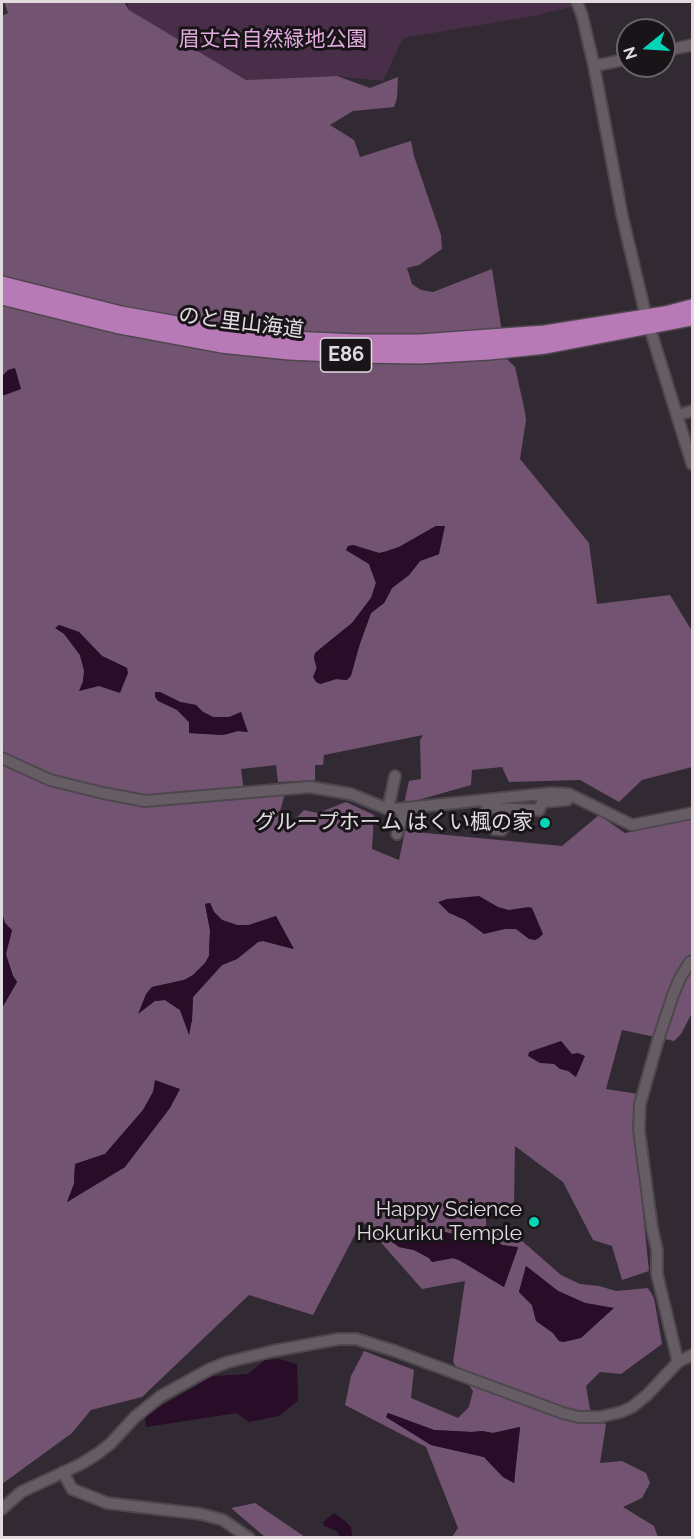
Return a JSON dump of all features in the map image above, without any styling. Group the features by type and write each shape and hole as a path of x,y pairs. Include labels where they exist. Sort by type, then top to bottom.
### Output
{"highway":[{"name":"のと里山海道","path":"2,284 121,315 221,332 289,339 357,342 420,342 545,333 665,314 693,307"},
{"name":"のと里山海道","path":"2,297 119,326 220,345 289,352 356,355 420,356 500,351 570,342 693,318"}],"street":[{"path":"577,2 594,66 622,215 644,308"},
{"path":"676,49 693,45"},
{"path":"594,66 616,61"},
{"path":"652,335 693,464"},
{"path":"677,415 693,411"},
{"path":"2,758 50,780 145,801 309,787 351,794 388,808 404,810 487,804 551,793 569,794 632,825 693,813"},
{"path":"388,808 394,776"},
{"path":"487,804 539,810 542,802 573,800 596,807"},
{"path":"487,804 489,823 494,829 502,830"},
{"path":"398,834 404,810"},
{"path":"678,1362 657,1274 657,1250 639,1130 640,1104 659,1037 680,978 693,961"},
{"path":"2,1509 21,1492 81,1464 110,1444 135,1417 161,1396 210,1369 228,1362 339,1339 356,1340 394,1351 563,1413 579,1417 600,1417 632,1407 654,1388 678,1362 693,1355"},
{"path":"63,1472 72,1489 107,1503 201,1514 223,1520 249,1538"}],"green space":[{"name":"眉丈台自然緑地公園","path":"127,2 590,2 534,16 403,38 383,81 337,76 246,80 129,10"}],"shaded area":[{"path":"4,2 124,2 129,10 246,80 337,76 370,88 398,77 394,107 353,111 330,125 354,140 360,157 411,141 441,235 442,249 419,265 407,268 412,284 421,290 433,292 492,269 506,358 515,367 525,412 526,420 520,459 589,543 597,604 670,595 692,631 692,767 642,780 619,802 580,780 509,782 502,767 472,770 471,785 404,804 409,781 421,779 420,740 423,735 324,755 323,765 315,765 315,780 278,782 276,765 241,769 245,799 285,793 279,815 292,822 304,810 318,813 346,802 374,815 372,849 399,860 405,831 562,846 599,815 625,833 692,819 692,1013 681,1034 674,1041 622,1030 606,1089 638,1094 637,1153 649,1271 622,1280 612,1246 593,1240 563,1182 515,1146 514,1203 486,1211 486,1229 521,1240 561,1275 580,1284 616,1291 648,1288 654,1298 662,1344 621,1374 600,1372 586,1386 590,1409 606,1425 600,1463 622,1461 646,1473 650,1483 642,1498 623,1507 654,1526 658,1537 452,1537 458,1528 426,1447 345,1405 351,1376 364,1351 414,1370 411,1398 458,1418 469,1407 473,1391 453,1362 465,1281 422,1289 362,1221 313,1315 249,1295 142,1397 91,1410 72,1433 2,1484 2,1008 17,982 5,954 12,931 5,923 2,914 2,16 8,13","holes":["436,526 439,554 420,561 409,575 392,588 384,603 371,613 347,680 336,679 320,684 315,653 352,623 371,598 376,583 369,564 346,550 353,545 379,553 399,547","59,625 79,632 102,656 127,668 83,681 85,671 80,655","160,692 180,702 196,705 213,717 229,717 248,732 238,731 223,735 189,733 189,722","210,903 214,912 222,920 237,925 249,925 276,916 293,949 263,941 258,942 237,959 222,965 193,997 189,1034 180,1010 165,1000 155,1001 152,987 184,980 193,975 209,956 210,930 205,904","153,1092 125,1167 67,1202 74,1184 75,1164 105,1154 143,1110","391,1226 411,1235 431,1228 456,1235 493,1238 502,1245 518,1248 504,1287 459,1260 453,1258 432,1262 414,1250 399,1247","526,1266 558,1291 585,1303 613,1308 564,1342 559,1341 553,1333 536,1320 532,1305 519,1292","388,1413 434,1430 493,1433 520,1427 514,1483 503,1477 484,1457 431,1445 386,1417"]},
{"path":"15,368 21,389 2,396 2,376 8,370"},
{"path":"436,526 445,526 439,554 420,561 409,575 392,588 384,603 371,613 351,676 347,680 336,679 320,684 316,682 313,677 317,667 315,653 352,623 371,598 376,583 369,564 346,550 348,546 353,545 379,553 384,552 399,547"},
{"path":"59,625 79,632 102,656 127,668 128,673 120,693 99,686 79,691 84,671 80,655 64,634 55,628"},
{"path":"155,692 160,692 180,702 196,705 213,717 229,717 241,712 248,732 238,731 223,735 189,733 189,722 177,710 158,701"},
{"path":"479,896 498,907 509,910 532,908 543,934 535,940 529,939 516,929 484,934 465,920 449,913 438,902"},
{"path":"210,903 214,912 222,920 237,925 249,925 276,916 294,949 263,941 258,942 237,959 222,965 193,997 189,1035 180,1010 165,1000 155,1001 138,1014 146,994 152,987 184,980 205,963 209,956 210,930 205,904"},
{"path":"2,914 5,923 12,930 6,954 17,982 2,1008"},
{"path":"561,1041 572,1054 578,1053 585,1056 576,1077 554,1064 540,1063 528,1056 529,1052"},
{"path":"155,1080 180,1089 170,1108 125,1167 67,1202 74,1184 75,1164 105,1154 143,1110 153,1092"},
{"path":"385,1225 411,1235 431,1228 456,1235 493,1238 502,1245 518,1247 504,1287 459,1260 453,1258 432,1262 414,1250 399,1247 389,1240 381,1228"},
{"path":"526,1266 558,1291 585,1303 614,1308 581,1338 559,1341 553,1333 536,1321 532,1305 519,1292"},
{"path":"279,1359 297,1364 298,1401 279,1416 249,1422 237,1413 146,1427 145,1415 213,1376 248,1374 265,1360"},
{"path":"388,1413 434,1430 493,1433 520,1427 514,1483 503,1477 484,1457 431,1445 386,1417"},
{"path":"255,1503 305,1537 265,1537 231,1508"},
{"path":"334,1513 351,1527 352,1537 340,1537 337,1531 324,1526 323,1522"}],"place":[{"name":"グループホーム はくい楓の家","path":"545,823"},
{"name":"Happy Science Hokuriku Temple","path":"534,1222"}]}
